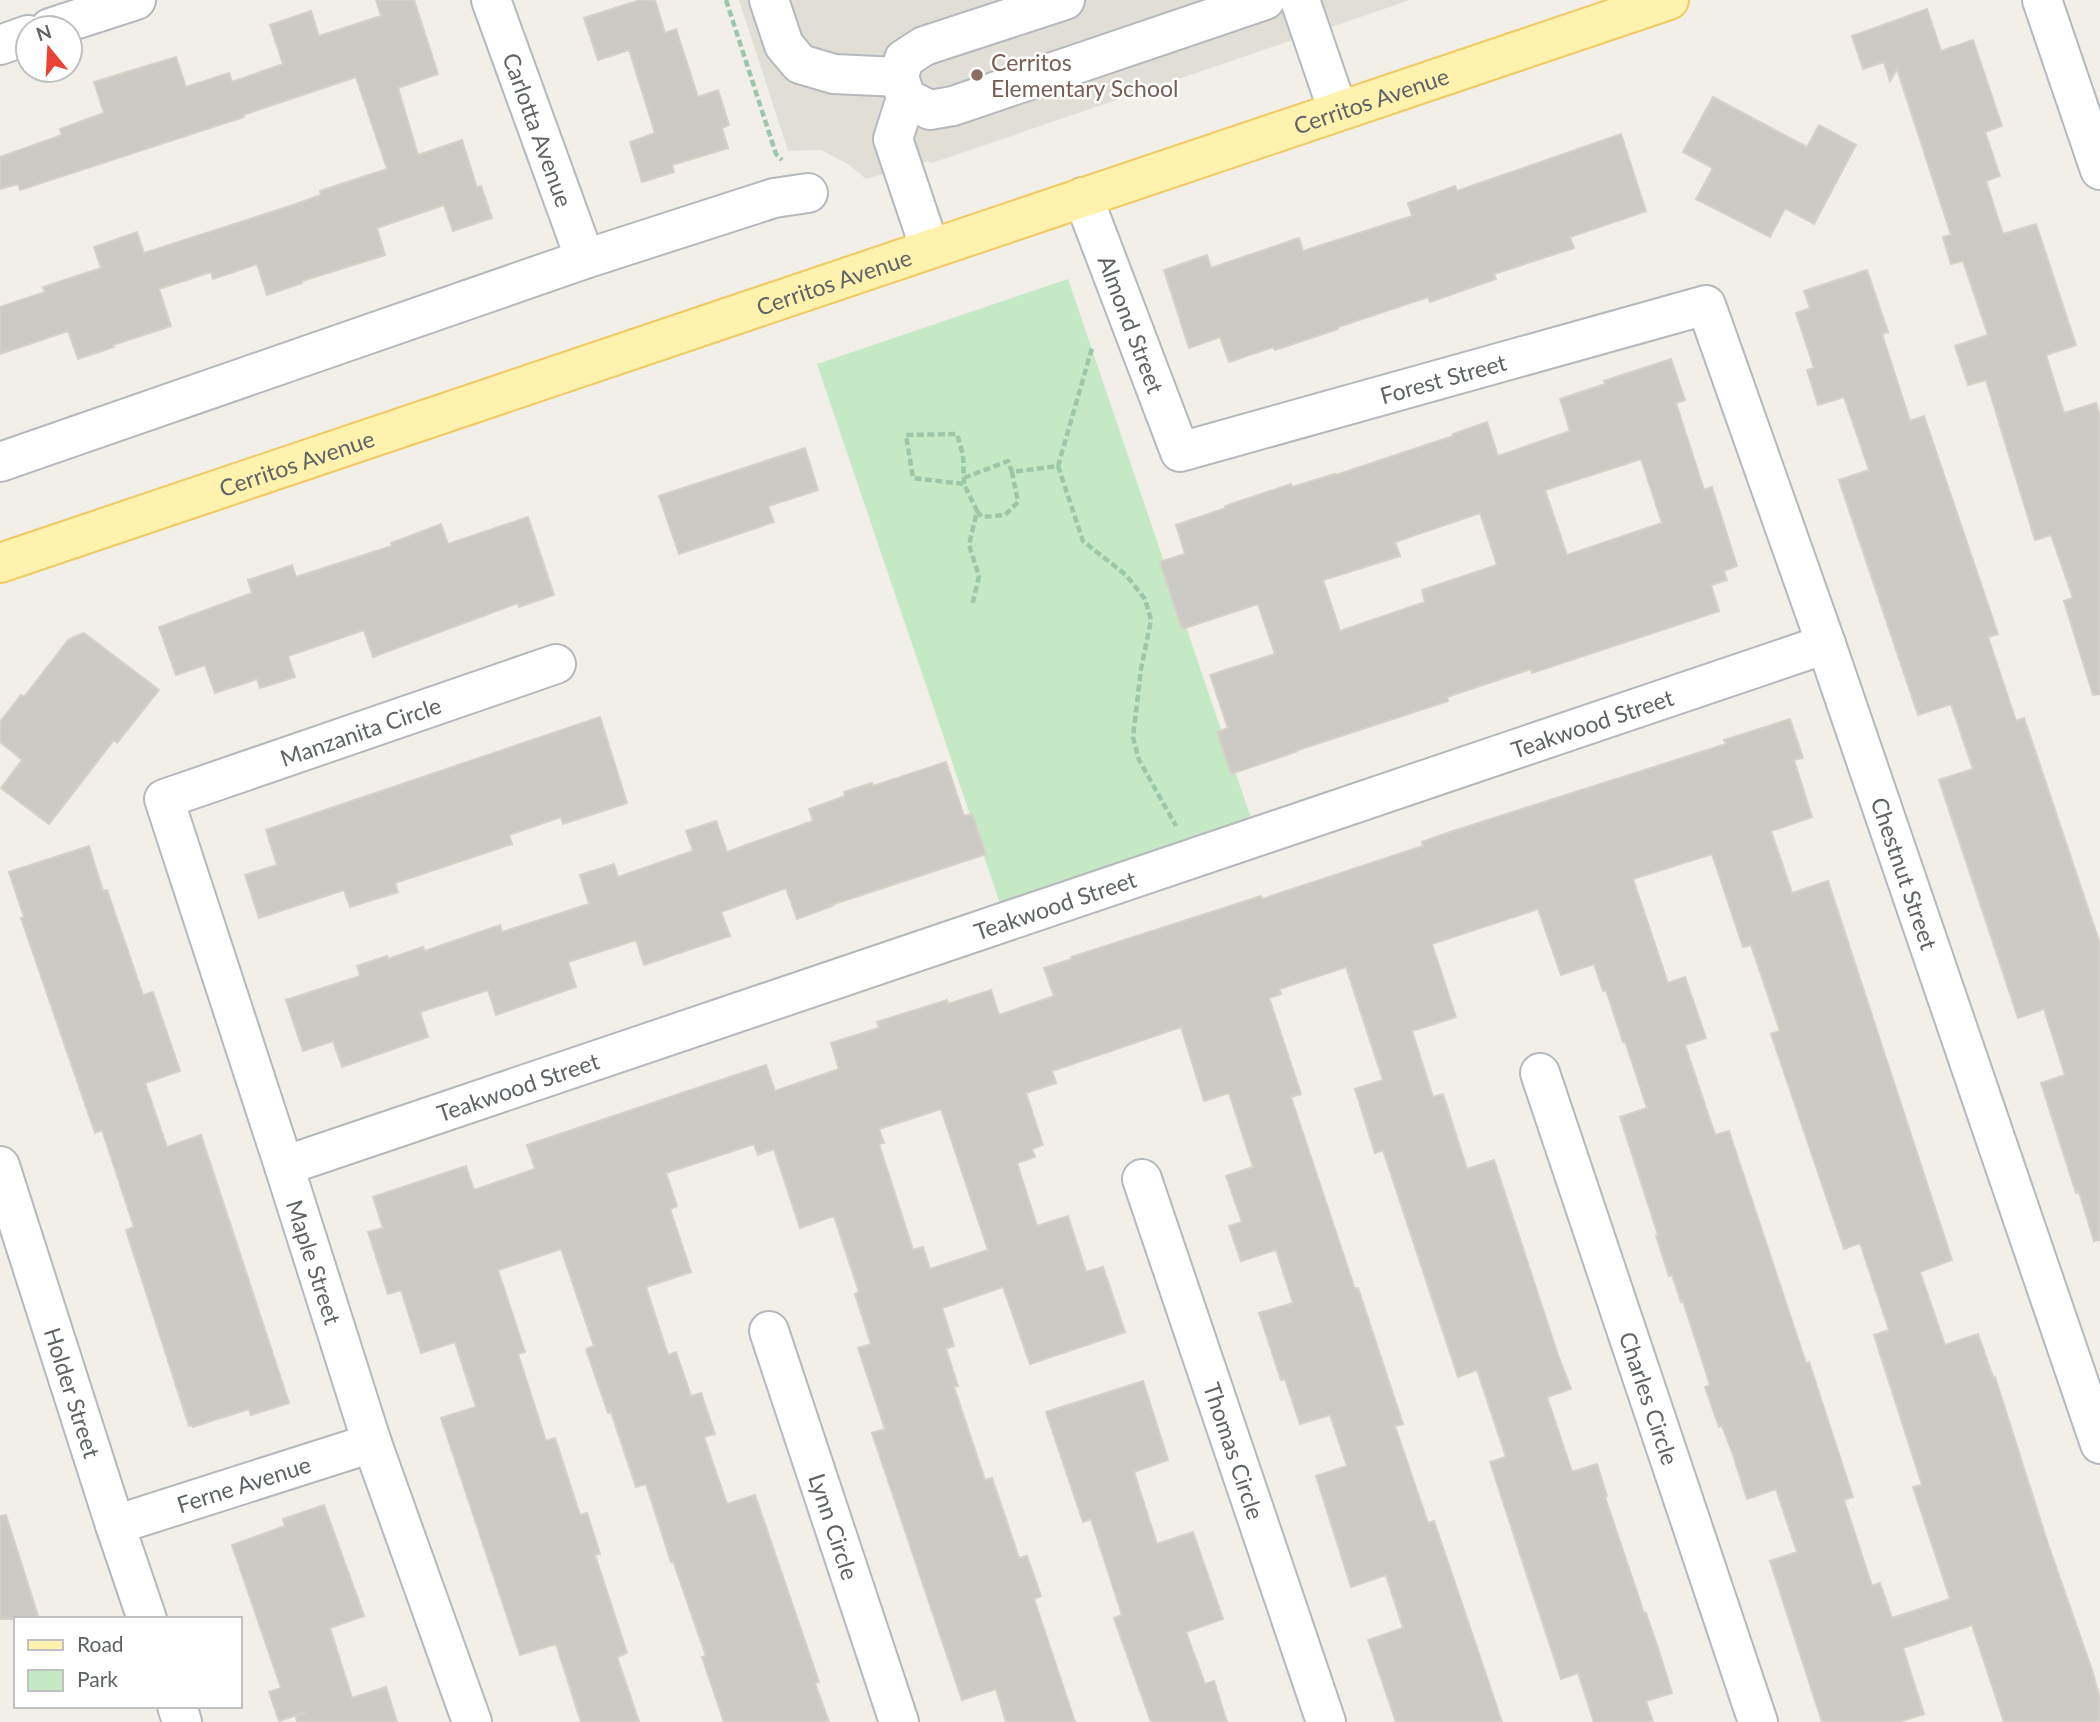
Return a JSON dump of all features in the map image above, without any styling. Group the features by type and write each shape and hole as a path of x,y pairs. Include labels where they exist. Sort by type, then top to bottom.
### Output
{"main road":[{"name":"Cerritos Avenue","path":"0,562 1669,0"}],"street":[{"path":"84,17 136,0"},
{"name":"Carlotta Avenue","path":"491,0 585,259"},
{"path":"769,0 784,45 800,64 902,88 930,110 953,106 1265,0"},
{"path":"930,249 893,139 904,59 924,46 1065,0"},
{"path":"1300,0 1338,111"},
{"path":"2042,0 2100,170"},
{"path":"0,462 585,259 774,198 808,193"},
{"name":"Almond Street","path":"1083,197 1180,452"},
{"name":"Forest Street","path":"1180,452 1706,305"},
{"name":"Chestnut Street","path":"1706,305 2099,1436"},
{"name":"Teakwood Street","path":"284,1166 1826,644"},
{"name":"Manzanita Circle","path":"164,799 556,664"},
{"name":"Maple Street","path":"164,799 372,1443 472,1722"},
{"name":"Charles Circle","path":"1540,1073 1758,1722"},
{"name":"Holder Street","path":"0,1166 146,1617"},
{"name":"Thomas Circle","path":"1142,1179 1326,1722"},
{"name":"Lynn Circle","path":"769,1331 900,1722"},
{"name":"Ferne Avenue","path":"115,1525 372,1443"}],"path":[{"path":"726,0 776,154 785,164"},
{"path":"1091,348 1058,466 1083,541 1126,575 1145,599 1152,620 1133,737 1139,760 1177,828"},
{"path":"1012,472 1008,461 964,481 913,478 906,435 957,434 963,455 964,481 976,510 982,517 1005,514 1018,502 1012,472"},
{"path":"1012,472 1058,466"},
{"path":"972,606 979,576 969,545 976,510"}],"shaded area":[{"name":"Cerritos Elementary School","path":"739,0 1410,0 932,163 928,161 866,179 848,164 821,150 788,151"}],"green space":[{"path":"1068,279 1253,824 1002,909 817,364"}],"building":[{"path":"376,0 414,0 438,74 398,88 418,155 462,140 477,188 481,186 492,218 453,231 444,205 377,228 385,255 267,295 257,264 213,279 211,272 159,289 171,326 78,359 68,331 0,354 0,307 45,292 43,287 101,268 94,247 137,232 144,253 290,206 321,195 320,191 387,169 356,77 243,115 244,117 20,190 18,184 0,189 0,157 62,135 60,129 104,113 94,82 176,57 186,87 229,73 232,82 283,64 270,25 311,11 319,36 381,16"},
{"path":"640,0 655,0 665,33 676,29 698,97 718,90 729,125 722,128 728,148 672,165 674,172 642,182 630,142 655,133 629,50 598,60 584,18"},
{"path":"1927,9 1941,51 1973,40 2002,126 1985,132 2000,176 1986,181 2003,234 2036,224 2076,345 2046,355 2064,413 2096,403 2100,417 2100,694 2093,695 2064,601 2073,598 2051,535 2035,540 1986,380 1968,385 1955,346 1988,335 1963,261 1951,264 1943,237 1951,235 1897,69 1890,81 1884,62 1863,69 1852,36"},
{"path":"1713,97 1807,147 1819,125 1856,145 1814,224 1785,208 1770,237 1696,199 1713,168 1683,152"},
{"path":"1621,134 1646,211 1570,237 1574,248 1494,274 1496,279 1430,302 1428,297 1275,350 1273,347 1229,362 1220,337 1189,348 1164,270 1207,255 1211,268 1299,238 1303,251 1412,216 1408,203 1455,186 1457,191"},
{"path":"1867,270 1888,332 1882,334 1910,421 1924,416 1998,634 1988,637 2016,721 2024,718 2100,944 2100,1240 2094,1241 2041,1083 2065,1075 2044,1009 2018,1018 1939,780 1973,769 1951,704 1918,715 1839,480 1869,470 1844,397 1818,405 1807,370 1814,368 1796,313 1810,308 1804,291"},
{"path":"1671,359 1685,400 1676,403 1704,490 1712,487 1737,566 1724,571 1727,580 1711,585 1719,611 1532,673 1531,669 1447,697 1448,701 1231,774 1217,732 1228,728 1210,675 1275,654 1258,604 1182,629 1160,562 1185,554 1176,525 1291,484 1292,487 1336,475 1487,422 1498,456 1570,431 1560,399 1605,384 1604,381","holes":["1641,459 1662,523 1567,555 1545,490","1480,513 1497,565 1422,590 1425,602 1340,631 1323,580 1400,556 1395,542"]},
{"path":"805,448 818,490 768,506 774,522 679,554 659,496"},
{"path":"528,517 554,595 519,607 518,603 373,657 364,630 288,656 295,677 260,688 257,679 215,693 205,665 176,675 159,627 252,593 248,580 292,565 296,577 392,546 391,543 441,524 448,544"},
{"path":"84,633 159,690 117,743 114,740 49,824 1,788 22,760 0,742 0,722 21,695 24,697 69,639"},
{"path":"600,717 627,803 563,824 561,817 509,835 512,844 395,883 398,892 350,907 344,890 259,918 245,875 277,865 266,830"},
{"path":"1790,719 1803,758 1794,760 1812,817 1771,831 1792,893 1828,881 1952,1260 1920,1272 1945,1345 1978,1334 1995,1377 2048,1544 2092,1670 2100,1699 2100,1722 2004,1722 1972,1625 1903,1648 1924,1714 1899,1722 1822,1722 1770,1561 1797,1552 1776,1489 1747,1499 1732,1452 1722,1426 1719,1427 1705,1387 1710,1385 1683,1301 1681,1302 1672,1275 1669,1276 1620,1117 1647,1108 1625,1041 1623,1042 1606,990 1603,991 1594,964 1561,975 1538,909 1432,944 1456,1017 1412,1031 1433,1097 1443,1094 1467,1169 1494,1160 1571,1389 1547,1397 1572,1472 1597,1464 1607,1496 1605,1497 1672,1693 1646,1701 1653,1722 1594,1722 1578,1673 1561,1679 1490,1462 1506,1457 1477,1370 1458,1377 1383,1150 1375,1153 1355,1089 1383,1080 1346,967 1279,989 1281,994 1269,998 1301,1094 1291,1097 1403,1424 1395,1426 1428,1523 1434,1521 1502,1722 1396,1722 1368,1640 1403,1628 1386,1575 1351,1587 1316,1476 1347,1466 1330,1415 1300,1424 1285,1379 1281,1380 1259,1313 1293,1303 1276,1250 1241,1261 1229,1226 1242,1222 1226,1176 1253,1167 1229,1093 1204,1101 1181,1027 1052,1071 1056,1083 1026,1093 1043,1145 1032,1149 1035,1157 1017,1163 1037,1226 1068,1216 1086,1272 1103,1267 1125,1332 1030,1364 1003,1287 942,1308 954,1346 946,1349 958,1386 954,1387 985,1480 992,1478 1019,1558 1027,1556 1041,1596 1034,1599 1075,1722 1006,1722 996,1689 962,1700 872,1433 885,1429 858,1348 871,1344 855,1294 859,1292 834,1216 800,1228 774,1149 758,1155 754,1144 666,1173 677,1206 670,1209 691,1272 646,1287 668,1355 676,1352 691,1396 701,1393 715,1434 704,1437 727,1504 755,1495 819,1682 815,1683 829,1722 724,1722 702,1657 706,1656 646,1484 636,1487 611,1412 608,1413 586,1349 594,1346 561,1249 498,1270 525,1352 518,1354 546,1441 555,1438 580,1515 587,1513 600,1554 595,1555 627,1653 617,1657 639,1722 581,1722 556,1644 520,1655 441,1418 476,1407 455,1342 421,1353 401,1290 388,1294 368,1232 383,1228 373,1197 466,1166 474,1190 535,1169 527,1145 766,1065 775,1091 839,1069 831,1043 879,1028 877,1022 947,1000 948,1004 991,990 999,1015 1054,996 1044,968 1072,959 1071,957 1261,896 1262,899 1423,846 1422,842 1450,832 1726,744 1724,740","holes":["1712,854 1743,947 1751,945 1780,1031 1771,1034 1844,1249 1860,1243 1889,1330 1874,1335 1922,1485 1913,1487 1950,1599 1892,1618 1880,1583 1872,1586 1844,1500 1853,1497 1729,1131 1715,1135 1685,1045 1706,1038 1685,977 1668,983 1633,879","941,1109 988,1250 930,1269 923,1247 913,1250 879,1144 884,1143 879,1129"]},
{"path":"946,762 964,816 972,814 986,854 831,905 797,919 786,888 721,912 730,936 644,965 636,940 568,962 576,987 496,1015 488,990 420,1012 428,1037 342,1067 333,1041 303,1051 286,1000 360,976 357,966 423,947 425,951 500,925 502,932 589,904 580,875 614,864 618,877 693,851 686,831 716,821 727,852 813,821 809,809 845,796 844,792 872,783 873,786"},
{"path":"89,846 103,891 107,890 143,995 153,992 180,1071 145,1083 167,1147 201,1135 289,1403 251,1415 249,1409 189,1426 126,1230 134,1227 102,1130 95,1133 21,918 24,917 9,872"},
{"path":"1143,1381 1168,1460 1134,1472 1157,1544 1193,1532 1223,1619 1186,1632 1205,1684 1214,1681 1227,1722 1151,1722 1114,1618 1122,1615 1091,1519 1083,1522 1046,1412"},
{"path":"324,1505 364,1616 330,1628 352,1698 386,1687 397,1722 297,1722 296,1716 306,1712 279,1721 269,1692 281,1688 232,1545 285,1526 283,1519"},
{"path":"6,1515 38,1617 0,1619 0,1516"}],"place":[{"name":"Cerritos Elementary School","path":"977,75"}]}
